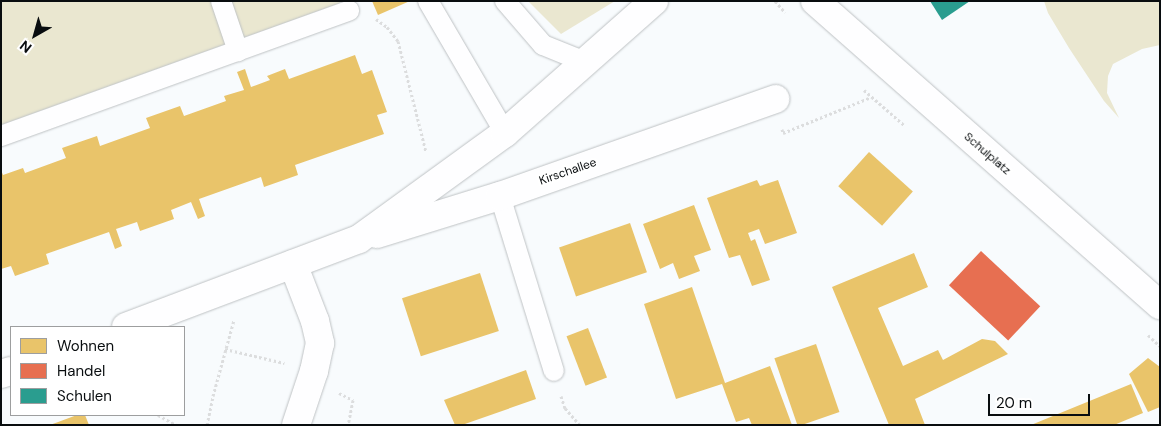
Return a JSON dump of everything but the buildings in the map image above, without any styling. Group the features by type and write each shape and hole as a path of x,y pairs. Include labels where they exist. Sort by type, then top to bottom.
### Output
{"street":[{"name":"Kirschallee","path":"359,240 505,132 654,1"},
{"name":"Schulplatz","path":"815,1 1160,305"},
{"name":"Kirschallee","path":"129,326 359,240 500,196 775,99"},
{"path":"293,264 316,321 320,343 314,370 296,425"}],"lane":[{"path":"221,1 238,50"},
{"path":"428,1 505,132"},
{"path":"505,1 543,45 585,62"},
{"path":"1,136 349,11"},
{"path":"500,196 554,370"}],"path":[{"path":"775,1 788,16"},
{"path":"349,11 374,18 387,28 398,41 421,141 437,181"},
{"path":"775,99 783,133 871,97"},
{"path":"207,425 244,283"},
{"path":"226,349 314,370"},
{"path":"160,416 176,425"}],"shaded area":[{"path":"1,1 340,1 340,3 1,125"},
{"path":"528,1 615,1 561,34"},
{"path":"1044,1 1160,1 1160,45 1142,49 1113,64 1108,76 1107,93 1119,118 1104,101 1069,48 1048,13"}]}
